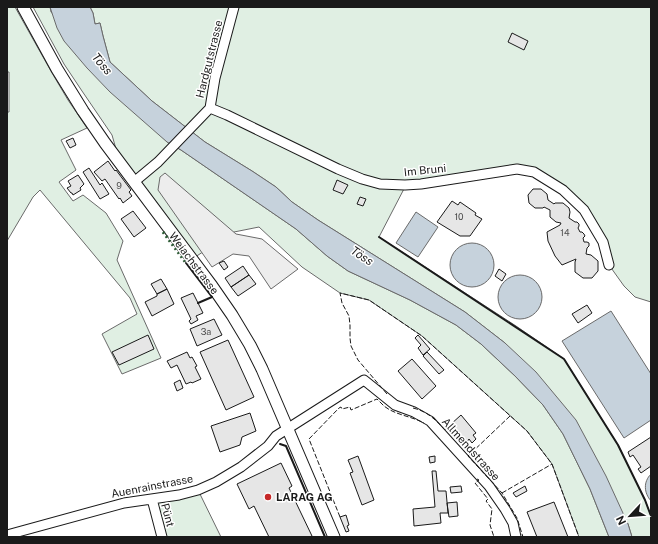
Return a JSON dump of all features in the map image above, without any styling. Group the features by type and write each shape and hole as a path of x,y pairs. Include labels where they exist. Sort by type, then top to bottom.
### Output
{"main road":[{"name":"Weiachstrasse","path":"23,7 44,47 83,111 232,315 253,351 334,537"}],"street":[{"name":"Hardgutstrasse","path":"134,182 160,160 210,108 215,78 234,7"},
{"name":"Im Bruni","path":"210,108 338,169 362,179 380,184 421,184 517,169 534,172 563,190 584,210 603,242 609,265"},
{"name":"Allmendstrasse","path":"287,430 364,380 395,406 414,412 430,421 489,486 505,509 513,524 516,537"},
{"name":"Auenrainstrasse","path":"7,535 124,503 179,495 198,490 216,482 241,467 268,446 276,436 287,430"},
{"name":"Pünt","path":"152,499 162,537"}],"green space":[{"path":"7,7 15,7 68,100 87,128 61,140 76,170 59,182 73,201 83,195 106,213 123,241 117,260 161,358 122,374 102,334 137,314 130,298 40,190 33,197 7,241 7,112 9,112 9,72 7,72"},
{"path":"33,7 50,7 51,12 167,142 296,229 327,256 348,271 410,300 456,325 481,344 543,405 563,434 590,489 609,537 579,537 552,464 527,431 422,336 369,300 340,293 302,267 259,227 234,232 192,259 120,163 112,135 64,64"},
{"path":"90,7 651,7 651,302 635,297 624,286 609,265 584,210 563,190 517,169 406,185 379,237 564,359 618,445 645,500 651,516 651,537 632,537 628,524 505,343 465,312 318,220 292,202 276,187 205,142 152,101 110,62 100,23 95,24"},
{"path":"198,490 221,537 162,537 152,499"}],"shaded area":[{"path":"165,173 236,234 262,239 298,269 271,289 249,256 233,254 212,267 158,190 160,177"}],"water":[{"name":"Töss","path":"50,7 90,7 95,24 100,23 110,62 152,101 205,142 276,187 292,202 318,220 465,312 505,343 536,372 576,420 606,476 628,524 632,537 609,537 590,489 563,434 543,405 481,344 456,325 410,300 348,271 327,256 296,229 167,142 110,92 87,68 64,41 57,28"},
{"path":"416,212 438,227 418,257 396,243"},
{"path":"468,243 476,243 488,249 494,261 494,269 488,281 476,287 468,287 456,281 450,269 450,261 456,249"},
{"path":"516,275 524,275 536,281 542,293 542,301 536,313 524,319 516,319 504,313 498,301 498,293 504,281"},
{"path":"611,311 651,374 651,420 624,438 562,341"},
{"path":"651,474 651,501 645,488 648,477"}],"building":[{"path":"512,33 528,41 524,50 508,42"},
{"path":"73,138 76,145 70,148 66,141"},
{"path":"108,161 131,190 129,192 132,196 123,203 105,179 102,181 94,172"},
{"path":"89,168 100,185 102,183 109,194 100,199 83,172"},
{"path":"78,175 84,184 80,188 81,190 73,195 67,188 71,186 68,181"},
{"path":"337,180 348,185 343,194 333,190"},
{"path":"533,189 541,189 547,194 548,200 554,204 563,203 569,208 569,218 579,224 578,228 580,232 582,232 585,236 583,238 584,242 589,243 586,254 591,255 598,261 598,271 592,278 583,278 575,272 576,259 562,265 555,256 548,241 547,232 561,223 556,222 550,217 550,210 544,207 535,208 529,203 528,195"},
{"path":"360,197 366,199 363,206 357,204"},
{"path":"452,201 458,205 460,202 482,219 470,236 460,236 437,222"},
{"path":"133,211 146,228 134,237 121,219"},
{"path":"224,261 228,267 224,270 219,263"},
{"path":"243,266 249,275 231,287 225,278"},
{"path":"499,269 506,274 502,281 495,276"},
{"path":"249,275 256,284 238,296 231,287"},
{"path":"161,279 167,289 157,294 151,284"},
{"path":"167,289 174,304 152,316 145,302"},
{"path":"193,293 203,313 196,316 198,320 191,324 189,321 191,319 181,298"},
{"path":"587,305 592,313 578,323 572,314"},
{"path":"214,319 222,335 197,346 190,329"},
{"path":"148,335 154,349 119,365 112,352"},
{"path":"418,335 430,349 423,355 418,348 421,345 415,338"},
{"path":"228,340 254,397 226,410 200,352"},
{"path":"187,352 197,366 195,367 201,379 186,384 177,365 171,368 167,361"},
{"path":"427,352 444,370 439,374 423,356"},
{"path":"412,359 436,386 422,399 398,371"},
{"path":"180,380 183,388 177,391 174,383"},
{"path":"250,413 256,431 242,437 240,445 220,452 211,426"},
{"path":"461,415 476,433 473,435 476,439 472,443 469,439 466,443 450,425"},
{"path":"651,437 651,466 641,473 638,469 641,467 633,455 630,457 628,452"},
{"path":"358,456 374,500 362,505 350,473 353,472 348,460"},
{"path":"435,456 435,462 430,463 429,457"},
{"name":"LARAG AG","path":"281,463 292,486 289,488 312,536 310,537 269,537 254,506 249,509 237,484"},
{"path":"432,471 436,471 438,491 446,491 448,513 440,513 441,523 414,526 413,509 435,507"},
{"path":"461,486 462,492 451,493 450,487"},
{"path":"525,486 527,491 516,497 513,493"},
{"path":"457,502 458,516 449,517 447,503"},
{"path":"554,502 568,537 537,537 527,512"},
{"path":"346,515 349,531 346,532 340,517"}],"hedge":[{"path":"163,232 186,263"}],"fence":[{"path":"387,394 358,360 351,346 349,316 342,303 340,293 369,300 422,336 527,431 552,464 579,537"},
{"path":"340,517 309,439 339,408 341,407 342,409 350,407 351,410 377,399 388,409 424,423"},
{"path":"413,408 418,409 435,419 445,430 450,425"},
{"path":"510,416 468,456 502,493 517,518 523,537"},
{"path":"502,493 552,464"},
{"path":"477,479 479,480 475,483 488,499 486,501 492,509 490,525 494,537"}],"wall":[{"path":"379,237 564,359 618,445 645,500 651,516"},
{"path":"186,263 212,297 198,303"},
{"path":"280,444 286,446 325,537"}],"place":[{"name":"LARAG AG","path":"268,497"}]}
